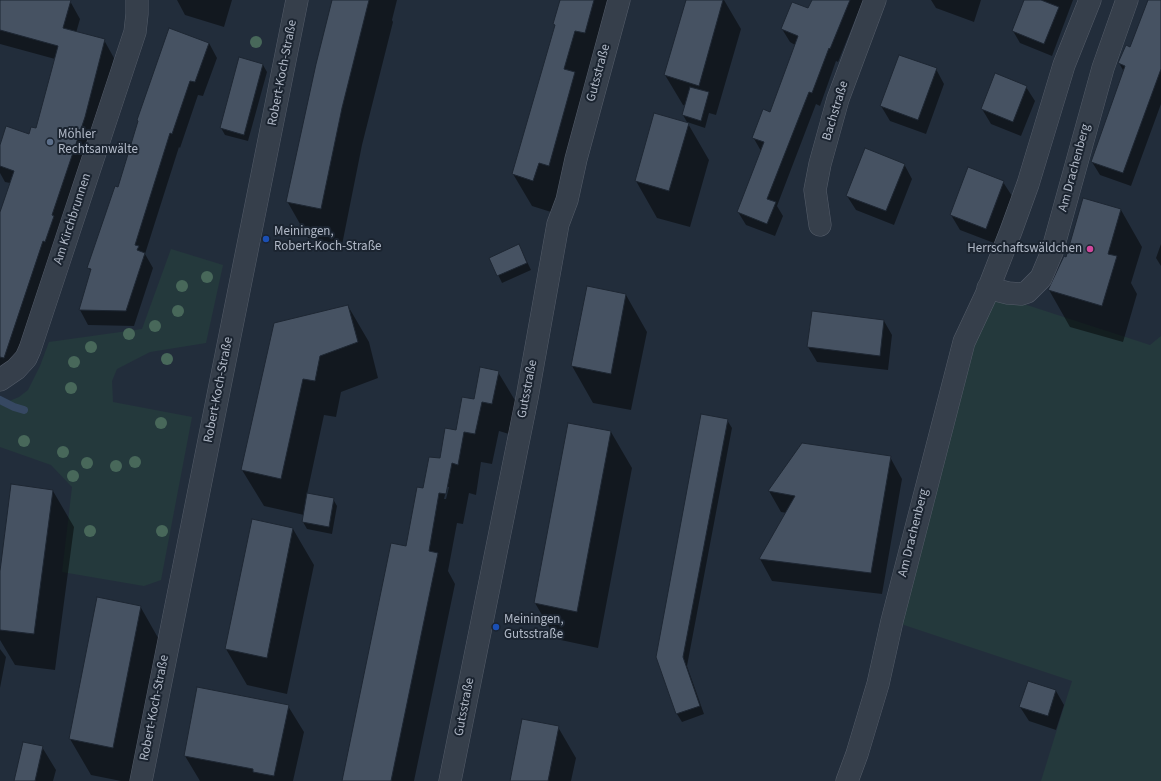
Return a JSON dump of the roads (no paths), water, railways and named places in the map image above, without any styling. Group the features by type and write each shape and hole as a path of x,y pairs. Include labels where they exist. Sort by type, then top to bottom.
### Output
{"street":[{"name":"Am Kirchbrunnen","path":"0,380 16,369 26,358 30,349 135,32 137,0"},
{"name":"Robert-Koch-Straße","path":"141,781 297,0"},
{"name":"Gutsstraße","path":"450,781 527,398 558,224 567,200 576,159 619,0"},
{"name":"Bachstraße","path":"820,225 815,190 820,164 838,99 875,0"},
{"name":"Am Drachenberg","path":"847,781 857,754 878,684 892,621 964,342 1011,231 1028,184 1064,65 1090,0"},
{"name":"Am Drachenberg","path":"988,288 1008,293 1021,294 1027,292 1041,278 1052,252 1103,68 1126,0"}],"waterway":[{"path":"0,400 24,410"}],"place":[{"name":"Möhler Rechtsanwälte","path":"50,142"},
{"name":"Meiningen, Robert-Koch-Straße","path":"266,239"},
{"name":"Herrschaftswäldchen","path":"1090,249"},
{"name":"Meiningen, Gutsstraße","path":"496,627"}]}
